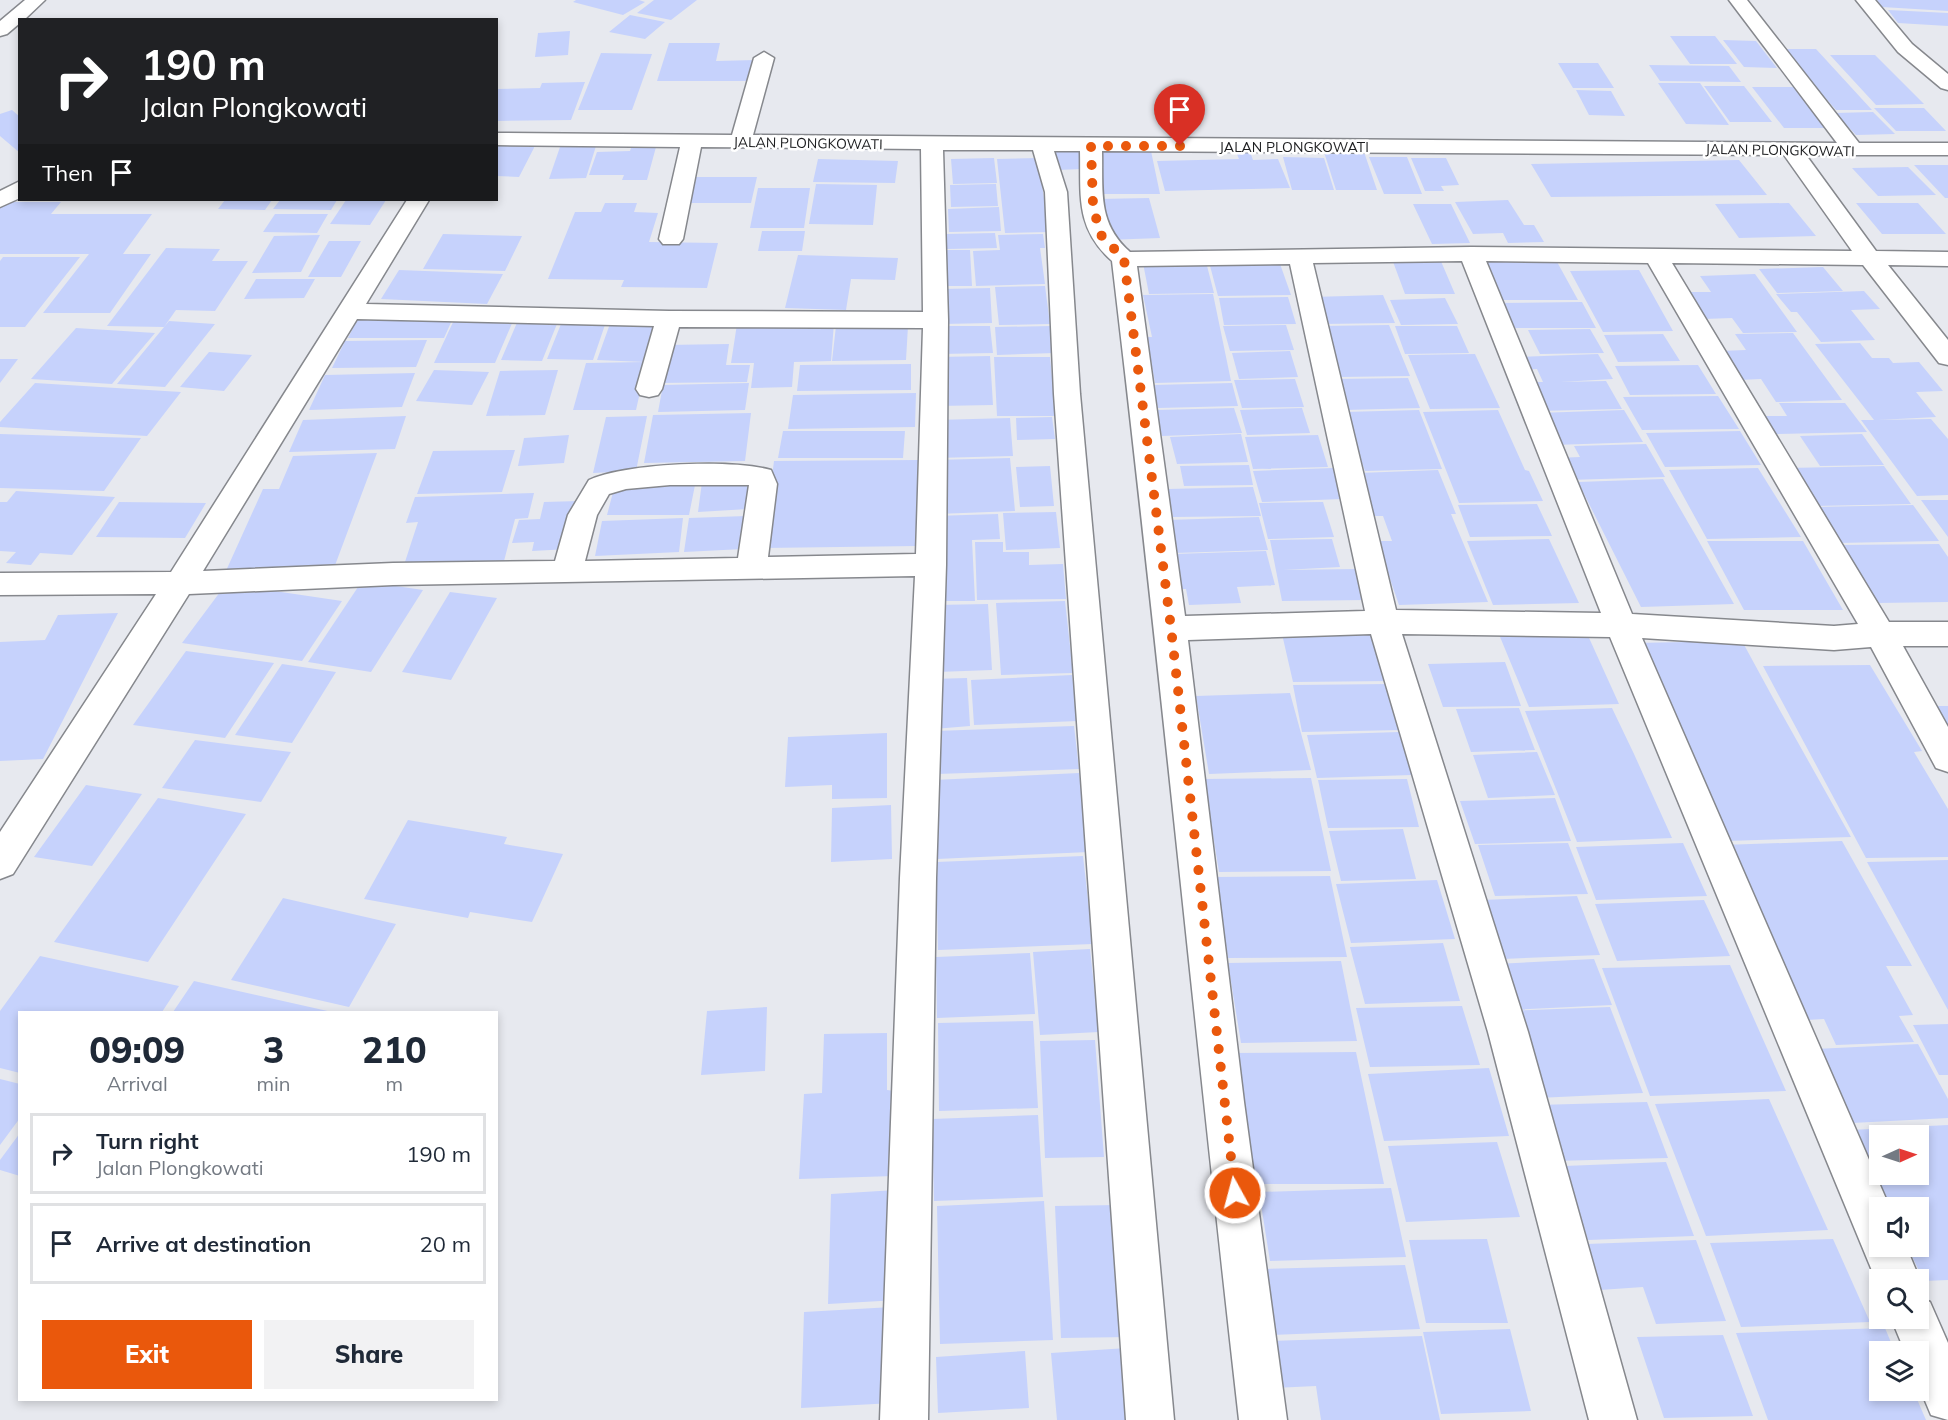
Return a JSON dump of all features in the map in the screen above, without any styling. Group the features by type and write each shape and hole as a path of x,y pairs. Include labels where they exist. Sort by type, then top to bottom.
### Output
{"street":[{"path":"0,30 36,0"},
{"path":"1738,0 1854,151"},
{"path":"1865,0 1905,48 1948,84"},
{"path":"741,142 764,58"},
{"name":"JALAN PLONGKOWATI","path":"498,139 1042,146 1854,151 1948,149"},
{"path":"671,239 692,142"},
{"path":"904,1420 918,878 931,565 936,320 932,144"},
{"path":"1042,146 1056,192 1069,418 1150,1420"},
{"path":"1091,146 1093,205 1098,226 1101,235 1124,259 1171,628 1223,1102 1263,1420"},
{"path":"1790,149 1870,259 1948,357"},
{"path":"0,863 179,583 417,201"},
{"path":"1124,259 1471,254 1948,259"},
{"path":"1471,254 1621,625 1869,1210"},
{"path":"1655,255 1885,643 1948,758"},
{"path":"1299,257 1383,622 1508,1032 1613,1420"},
{"path":"350,311 669,319 936,320"},
{"path":"649,389 669,319"},
{"path":"568,572 586,508 600,486 623,478 749,475 761,477 763,484 751,569"},
{"path":"0,584 179,583 393,574 931,565"},
{"path":"1171,628 1383,622 1621,625 1834,638 1948,653"},
{"path":"1885,643 1948,634"},
{"path":"1919,1329 1948,1398"}],"building":[{"path":"576,0 639,0 645,2 623,15 573,2"},
{"path":"654,0 697,0 671,20 637,13"},
{"path":"1877,0 1948,0 1948,11 1882,7"},
{"path":"1888,10 1948,13 1948,26 1898,23"},
{"path":"630,15 665,22 645,39 609,32"},
{"path":"570,31 568,55 535,57 538,33"},
{"path":"1670,36 1715,36 1737,64 1690,64"},
{"path":"1723,40 1756,41 1777,68 1744,67"},
{"path":"669,43 720,43 716,61 756,60 752,81 657,81"},
{"path":"1782,49 1816,49 1872,110 1836,110"},
{"path":"601,53 652,54 632,110 578,110"},
{"path":"1830,55 1875,55 1924,104 1876,105"},
{"path":"1558,63 1598,63 1614,88 1573,88"},
{"path":"1649,65 1729,66 1741,82 1660,81"},
{"path":"585,82 571,120 498,121 498,89 540,88 542,83"},
{"path":"1658,83 1700,83 1729,125 1686,124"},
{"path":"1704,86 1744,86 1772,122 1730,122"},
{"path":"1752,87 1795,87 1828,128 1784,128"},
{"path":"1576,90 1611,91 1625,116 1589,115"},
{"path":"1874,108 1924,108 1946,131 1896,131"},
{"path":"12,110 18,115 18,151 0,136 0,114"},
{"path":"1873,112 1895,134 1856,135 1835,113"},
{"path":"498,143 536,144 519,177 498,176"},
{"path":"596,146 586,178 549,179 560,147"},
{"path":"656,147 647,180 622,180 624,175 589,175 597,152"},
{"path":"1053,148 1079,148 1082,169 1057,170"},
{"path":"1235,149 1249,149 1253,160 1278,159 1290,188 1165,191 1157,161 1239,159"},
{"path":"1094,151 1151,151 1160,194 1100,194"},
{"path":"1324,152 1364,152 1377,190 1336,190"},
{"path":"1283,157 1324,158 1334,190 1292,190"},
{"path":"1369,157 1407,157 1422,194 1384,194"},
{"path":"994,158 997,183 953,184 951,159"},
{"path":"1038,158 1049,232 1005,233 997,159"},
{"path":"1411,158 1446,158 1459,185 1441,186 1444,191 1425,191"},
{"path":"818,159 898,161 895,183 813,182"},
{"path":"1739,160 1767,195 1551,197 1531,164"},
{"path":"1914,165 1948,165 1948,198 1945,198"},
{"path":"1908,167 1936,195 1878,196 1852,168"},
{"path":"692,177 757,177 751,203 685,203"},
{"path":"816,184 877,185 873,225 809,224"},
{"path":"996,184 998,206 951,207 950,185"},
{"path":"758,188 810,188 804,228 750,228"},
{"path":"1149,198 1160,238 1107,240 1098,199"},
{"path":"1508,200 1524,225 1534,225 1544,242 1508,243 1503,233 1473,234 1455,202"},
{"path":"224,201 271,201 265,210 218,209"},
{"path":"279,201 336,201 331,210 273,209"},
{"path":"345,201 385,201 370,225 330,224"},
{"path":"0,202 61,202 51,214 152,214 123,254 151,254 110,313 43,313 89,254 0,254"},
{"path":"605,203 637,203 634,212 658,213 649,242 718,243 707,288 621,287 624,280 548,279 575,212 601,212"},
{"path":"1789,203 1816,236 1739,238 1715,204"},
{"path":"1856,203 1918,203 1946,234 1882,234"},
{"path":"1413,204 1451,204 1470,243 1432,244"},
{"path":"999,207 1001,231 949,232 948,209"},
{"path":"275,214 328,214 317,233 263,232"},
{"path":"762,231 805,231 802,251 758,251"},
{"path":"995,233 997,248 947,249 947,234"},
{"path":"443,234 522,236 505,271 423,269"},
{"path":"1043,234 1045,248 1040,248 1045,284 976,286 973,251 1000,250 998,235"},
{"path":"320,235 301,272 252,273 274,236"},
{"path":"329,241 361,241 341,277 308,277"},
{"path":"166,248 220,249 212,261 248,261 215,311 176,310 164,327 107,326"},
{"path":"944,250 970,250 972,286 946,286"},
{"path":"798,255 898,258 895,280 851,279 846,310 785,308"},
{"path":"3,257 80,257 25,327 0,327 0,261"},
{"path":"1392,259 1440,259 1455,294 1405,294"},
{"path":"1484,260 1556,260 1578,300 1503,300"},
{"path":"1279,261 1291,295 1218,296 1209,262"},
{"path":"1206,262 1214,293 1149,294 1143,263"},
{"path":"1823,267 1843,291 1777,293 1759,269"},
{"path":"399,270 503,274 487,304 381,299"},
{"path":"1639,270 1673,331 1603,332 1570,271"},
{"path":"1755,274 1797,332 1743,333 1732,318 1704,319 1686,292 1711,292 1700,276"},
{"path":"256,279 315,279 304,298 244,299"},
{"path":"1045,286 1050,324 999,325 995,287"},
{"path":"990,288 992,323 942,324 942,289"},
{"path":"1864,291 1880,309 1851,310 1875,340 1821,342 1797,312 1791,312 1776,294"},
{"path":"1213,294 1231,381 1155,383 1147,337 1152,337 1143,295"},
{"path":"1383,295 1395,323 1322,324 1312,297"},
{"path":"1288,297 1296,324 1224,325 1219,298"},
{"path":"1445,298 1458,324 1401,325 1390,300"},
{"path":"1582,302 1596,328 1506,328 1494,303"},
{"path":"358,318 453,318 444,338 348,338"},
{"path":"519,318 559,319 542,361 501,360"},
{"path":"563,319 607,319 593,360 547,359"},
{"path":"454,320 513,321 495,363 434,363"},
{"path":"169,321 215,324 165,387 117,384"},
{"path":"611,321 662,322 647,361 636,410 573,410 586,363 645,362 597,360"},
{"path":"834,323 831,361 794,362 792,387 751,388 754,363 731,363 737,324"},
{"path":"1286,325 1294,350 1230,351 1223,326"},
{"path":"1389,325 1410,376 1340,377 1322,326"},
{"path":"836,326 908,326 906,360 832,361"},
{"path":"939,326 990,326 993,353 940,354"},
{"path":"1051,326 1055,353 997,355 995,327"},
{"path":"1395,326 1457,326 1469,353 1405,354"},
{"path":"76,328 155,333 112,384 31,379"},
{"path":"1590,329 1604,353 1540,354 1528,330"},
{"path":"1793,333 1842,400 1776,402 1761,379 1739,380 1719,351 1746,350 1735,334"},
{"path":"1663,334 1680,361 1618,362 1604,335"},
{"path":"427,340 416,367 332,368 345,341"},
{"path":"1860,343 1872,358 1889,358 1893,363 1919,362 1943,391 1916,392 1936,417 1878,420 1931,419 1948,439 1948,495 1917,496 1861,420 1874,420 1815,344"},
{"path":"729,344 726,365 750,365 747,382 657,383 665,345"},
{"path":"1290,351 1298,377 1239,379 1232,353"},
{"path":"209,352 252,355 224,391 180,387"},
{"path":"1475,354 1500,408 1430,409 1408,355"},
{"path":"1598,354 1613,379 1560,382 1606,381 1622,409 1537,411 1530,398 1543,398 1535,382 1543,382 1537,369 1521,370 1514,357"},
{"path":"990,356 993,405 938,406 937,357"},
{"path":"994,357 1050,357 1056,416 997,416"},
{"path":"0,359 18,359 0,383"},
{"path":"911,364 911,390 797,391 800,365"},
{"path":"1698,365 1716,394 1630,395 1615,366"},
{"path":"434,370 489,372 472,405 416,401"},
{"path":"558,370 545,415 486,416 500,371"},
{"path":"415,373 402,407 309,410 325,375"},
{"path":"1408,378 1420,408 1345,410 1334,379"},
{"path":"1295,379 1304,407 1242,408 1234,380"},
{"path":"35,383 181,392 147,436 0,427 0,422"},
{"path":"749,383 745,410 658,412 663,385"},
{"path":"1232,383 1238,406 1158,408 1153,385"},
{"path":"916,393 915,427 788,429 793,395"},
{"path":"1718,396 1739,429 1642,430 1623,397"},
{"path":"1779,403 1845,403 1867,432 1776,434 1764,416 1787,416"},
{"path":"1234,408 1242,433 1162,436 1156,410"},
{"path":"1302,408 1310,433 1247,435 1240,410"},
{"path":"1419,410 1442,469 1365,471 1344,412"},
{"path":"1498,410 1525,470 1529,471 1543,501 1459,503 1423,412"},
{"path":"1624,410 1643,442 1554,445 1538,413"},
{"path":"751,413 745,461 644,463 653,415"},
{"path":"406,416 395,449 289,452 303,420"},
{"path":"647,416 636,471 593,473 606,417"},
{"path":"1052,417 1055,439 1017,440 1016,418"},
{"path":"1010,418 1013,456 936,458 936,420"},
{"path":"783,431 905,431 903,458 778,458"},
{"path":"1740,431 1761,465 1665,467 1646,433"},
{"path":"0,434 141,438 104,491 0,488"},
{"path":"1241,434 1248,462 1177,464 1170,437"},
{"path":"1862,434 1884,465 1820,466 1800,436"},
{"path":"569,435 564,463 518,466 524,438"},
{"path":"1318,435 1328,467 1253,469 1245,437"},
{"path":"1646,444 1665,477 1569,480 1557,458 1580,457 1574,446"},
{"path":"515,450 502,492 417,494 433,451"},
{"path":"377,453 334,568 225,573 263,489 279,489 293,456"},
{"path":"1010,458 1015,511 937,514 935,460"},
{"path":"919,460 917,546 763,548 774,461"},
{"path":"1249,465 1253,485 1184,486 1180,466"},
{"path":"1050,466 1054,506 1020,507 1016,467"},
{"path":"1884,466 1911,504 1814,506 1788,468"},
{"path":"1333,468 1342,499 1262,502 1253,471"},
{"path":"1758,468 1801,537 1707,539 1669,470"},
{"path":"1438,470 1456,514 1451,514 1488,602 1399,605 1377,541 1392,541 1383,516 1374,516 1359,473"},
{"path":"1663,479 1734,604 1641,607 1578,482"},
{"path":"696,480 689,515 607,515 616,481"},
{"path":"750,480 748,509 698,512 702,482"},
{"path":"1253,487 1261,516 1173,517 1168,489"},
{"path":"16,491 115,497 72,555 40,553 31,565 6,563 16,552 0,551 0,502 7,502"},
{"path":"534,493 528,518 515,519 504,561 404,565 418,522 406,523 415,497"},
{"path":"1921,500 1948,500 1948,537"},
{"path":"579,501 569,549 532,551 534,542 512,543 519,520 540,519 544,502"},
{"path":"119,502 206,503 185,538 96,537"},
{"path":"1323,502 1334,537 1268,539 1259,503"},
{"path":"1537,504 1552,536 1470,537 1458,505"},
{"path":"1913,505 1939,541 1837,543 1814,507"},
{"path":"1056,512 1060,548 1006,550 1003,513"},
{"path":"998,514 1000,539 972,540 975,601 937,601 934,516"},
{"path":"746,516 743,549 684,552 689,518"},
{"path":"1259,517 1268,550 1175,553 1168,520"},
{"path":"683,518 679,552 595,556 602,521"},
{"path":"1332,539 1340,567 1283,570 1357,569 1366,600 1282,601 1270,540"},
{"path":"1549,539 1579,603 1493,605 1467,541"},
{"path":"1707,541 1803,541 1843,610 1744,610"},
{"path":"975,542 1003,542 1003,552 1029,552 1029,565 1063,564 1066,599 977,600"},
{"path":"1939,544 1948,557 1948,602 1877,603 1840,545"},
{"path":"1266,551 1275,585 1237,587 1241,603 1189,605 1186,589 1182,589 1174,554"},
{"path":"362,581 423,590 371,672 308,662"},
{"path":"226,584 342,601 302,661 182,643"},
{"path":"450,592 497,598 451,680 402,672"},
{"path":"1065,601 1073,673 1001,675 996,603"},
{"path":"988,604 992,670 937,672 935,605"},
{"path":"118,613 43,759 0,761 0,642 45,640 58,615"},
{"path":"1585,629 1619,704 1529,707 1498,632"},
{"path":"1377,633 1391,681 1293,682 1282,634"},
{"path":"1742,641 1851,837 1727,841 1633,643"},
{"path":"186,651 274,663 225,738 133,725"},
{"path":"1505,662 1521,706 1443,707 1428,664"},
{"path":"282,664 336,672 292,743 235,735"},
{"path":"1870,665 1922,751 1914,752 1948,809 1948,857 1866,858 1763,666"},
{"path":"1072,675 1078,721 974,725 971,680"},
{"path":"967,678 970,726 934,729 931,679"},
{"path":"1389,684 1402,730 1302,732 1293,685"},
{"path":"1290,693 1311,770 1209,774 1196,696"},
{"path":"1927,706 1948,706 1948,738"},
{"path":"1519,708 1535,750 1471,752 1456,709"},
{"path":"1612,708 1672,838 1577,842 1525,711"},
{"path":"1074,726 1079,769 937,774 936,731"},
{"path":"1399,732 1412,775 1317,778 1307,735"},
{"path":"887,733 887,798 832,799 832,785 785,787 788,737"},
{"path":"195,740 291,752 261,802 162,788"},
{"path":"1537,752 1555,795 1488,798 1473,755"},
{"path":"1079,773 1089,852 937,859 934,780"},
{"path":"1311,778 1331,871 1219,872 1204,779"},
{"path":"1407,779 1419,827 1328,828 1318,780"},
{"path":"86,785 142,794 92,866 34,857"},
{"path":"158,798 246,814 148,962 54,942"},
{"path":"1555,798 1571,841 1475,844 1460,801"},
{"path":"891,805 892,859 831,862 832,808"},
{"path":"408,820 507,837 504,844 563,854 532,922 470,912 468,918 364,899"},
{"path":"1403,829 1416,879 1341,881 1329,831"},
{"path":"1842,841 1912,966 1886,966 1913,1015 1899,1016 1914,1042 1836,1045 1824,1019 1806,1020 1722,845"},
{"path":"1568,843 1588,894 1495,896 1478,845"},
{"path":"1683,843 1707,896 1596,900 1576,847"},
{"path":"1083,856 1093,944 938,950 936,862"},
{"path":"1948,860 1948,1010 1867,862"},
{"path":"1330,876 1347,957 1228,958 1216,877"},
{"path":"1437,880 1455,939 1351,943 1336,884"},
{"path":"1577,896 1600,955 1502,959 1482,900"},
{"path":"283,898 396,924 349,1007 231,980"},
{"path":"1704,900 1730,956 1617,961 1595,904"},
{"path":"1443,943 1460,1001 1365,1004 1350,947"},
{"path":"1090,949 1099,1032 1040,1035 1033,952"},
{"path":"1030,953 1035,1014 937,1018 936,957"},
{"path":"40,956 179,986 163,1011 18,1011 18,1072 0,1068 0,1011"},
{"path":"1594,959 1612,1005 1511,1010 1495,964"},
{"path":"1341,961 1357,1041 1241,1043 1228,963"},
{"path":"1730,965 1786,1091 1650,1096 1602,968"},
{"path":"194,981 328,1011 174,1011"},
{"path":"1462,1006 1480,1065 1370,1067 1356,1008"},
{"path":"767,1007 765,1071 701,1075 707,1011"},
{"path":"1610,1007 1643,1093 1538,1098 1508,1011"},
{"path":"1033,1021 1038,1108 939,1111 938,1023"},
{"path":"1948,1024 1948,1075 1939,1075 1913,1025"},
{"path":"887,1033 887,1090 895,1091 894,1176 799,1179 804,1094 822,1093 824,1034"},
{"path":"1095,1040 1104,1157 1045,1158 1040,1041"},
{"path":"1918,1044 1948,1099 1948,1118 1852,1123 1815,1049"},
{"path":"1356,1052 1384,1184 1249,1184 1232,1053"},
{"path":"1489,1068 1509,1136 1384,1141 1368,1074"},
{"path":"0,1079 18,1084 18,1121 0,1145"},
{"path":"1769,1099 1828,1230 1706,1236 1655,1104"},
{"path":"1647,1102 1668,1158 1554,1161 1537,1105"},
{"path":"1038,1115 1043,1197 934,1201 932,1119"},
{"path":"1948,1125 1948,1280 1929,1281 1929,1269 1918,1269 1912,1257 1929,1257 1929,1197 1884,1197 1878,1185 1929,1185 1929,1126"},
{"path":"1869,1129 1869,1167 1851,1130"},
{"path":"18,1136 18,1175 0,1170 0,1160"},
{"path":"1497,1142 1520,1217 1406,1222 1388,1146"},
{"path":"1666,1162 1694,1236 1588,1240 1564,1166"},
{"path":"1391,1188 1406,1257 1270,1261 1259,1192"},
{"path":"896,1190 898,1300 828,1304 831,1194"},
{"path":"1044,1201 1053,1340 940,1344 937,1206"},
{"path":"1118,1205 1129,1337 1061,1338 1055,1206"},
{"path":"1487,1239 1508,1323 1426,1323 1409,1240"},
{"path":"1833,1239 1869,1322 1741,1327 1710,1243"},
{"path":"1696,1240 1726,1321 1656,1324 1643,1287 1600,1290 1586,1244"},
{"path":"1405,1265 1420,1329 1272,1335 1262,1269"},
{"path":"892,1307 893,1403 801,1408 804,1312"},
{"path":"1510,1329 1531,1411 1441,1414 1423,1332"},
{"path":"1885,1329 1890,1341 1869,1341 1869,1401 1918,1401 1926,1420 1768,1420 1736,1333"},
{"path":"1723,1335 1753,1416 1664,1418 1637,1337"},
{"path":"1422,1336 1440,1420 1321,1420 1316,1386 1274,1388 1267,1341"},
{"path":"1127,1348 1135,1420 1057,1420 1051,1353"},
{"path":"1025,1351 1029,1408 938,1413 936,1357"}],"route":[{"path":"1180,146 1091,146 1093,205 1101,235 1124,259 1171,628 1235,1193"}]}
